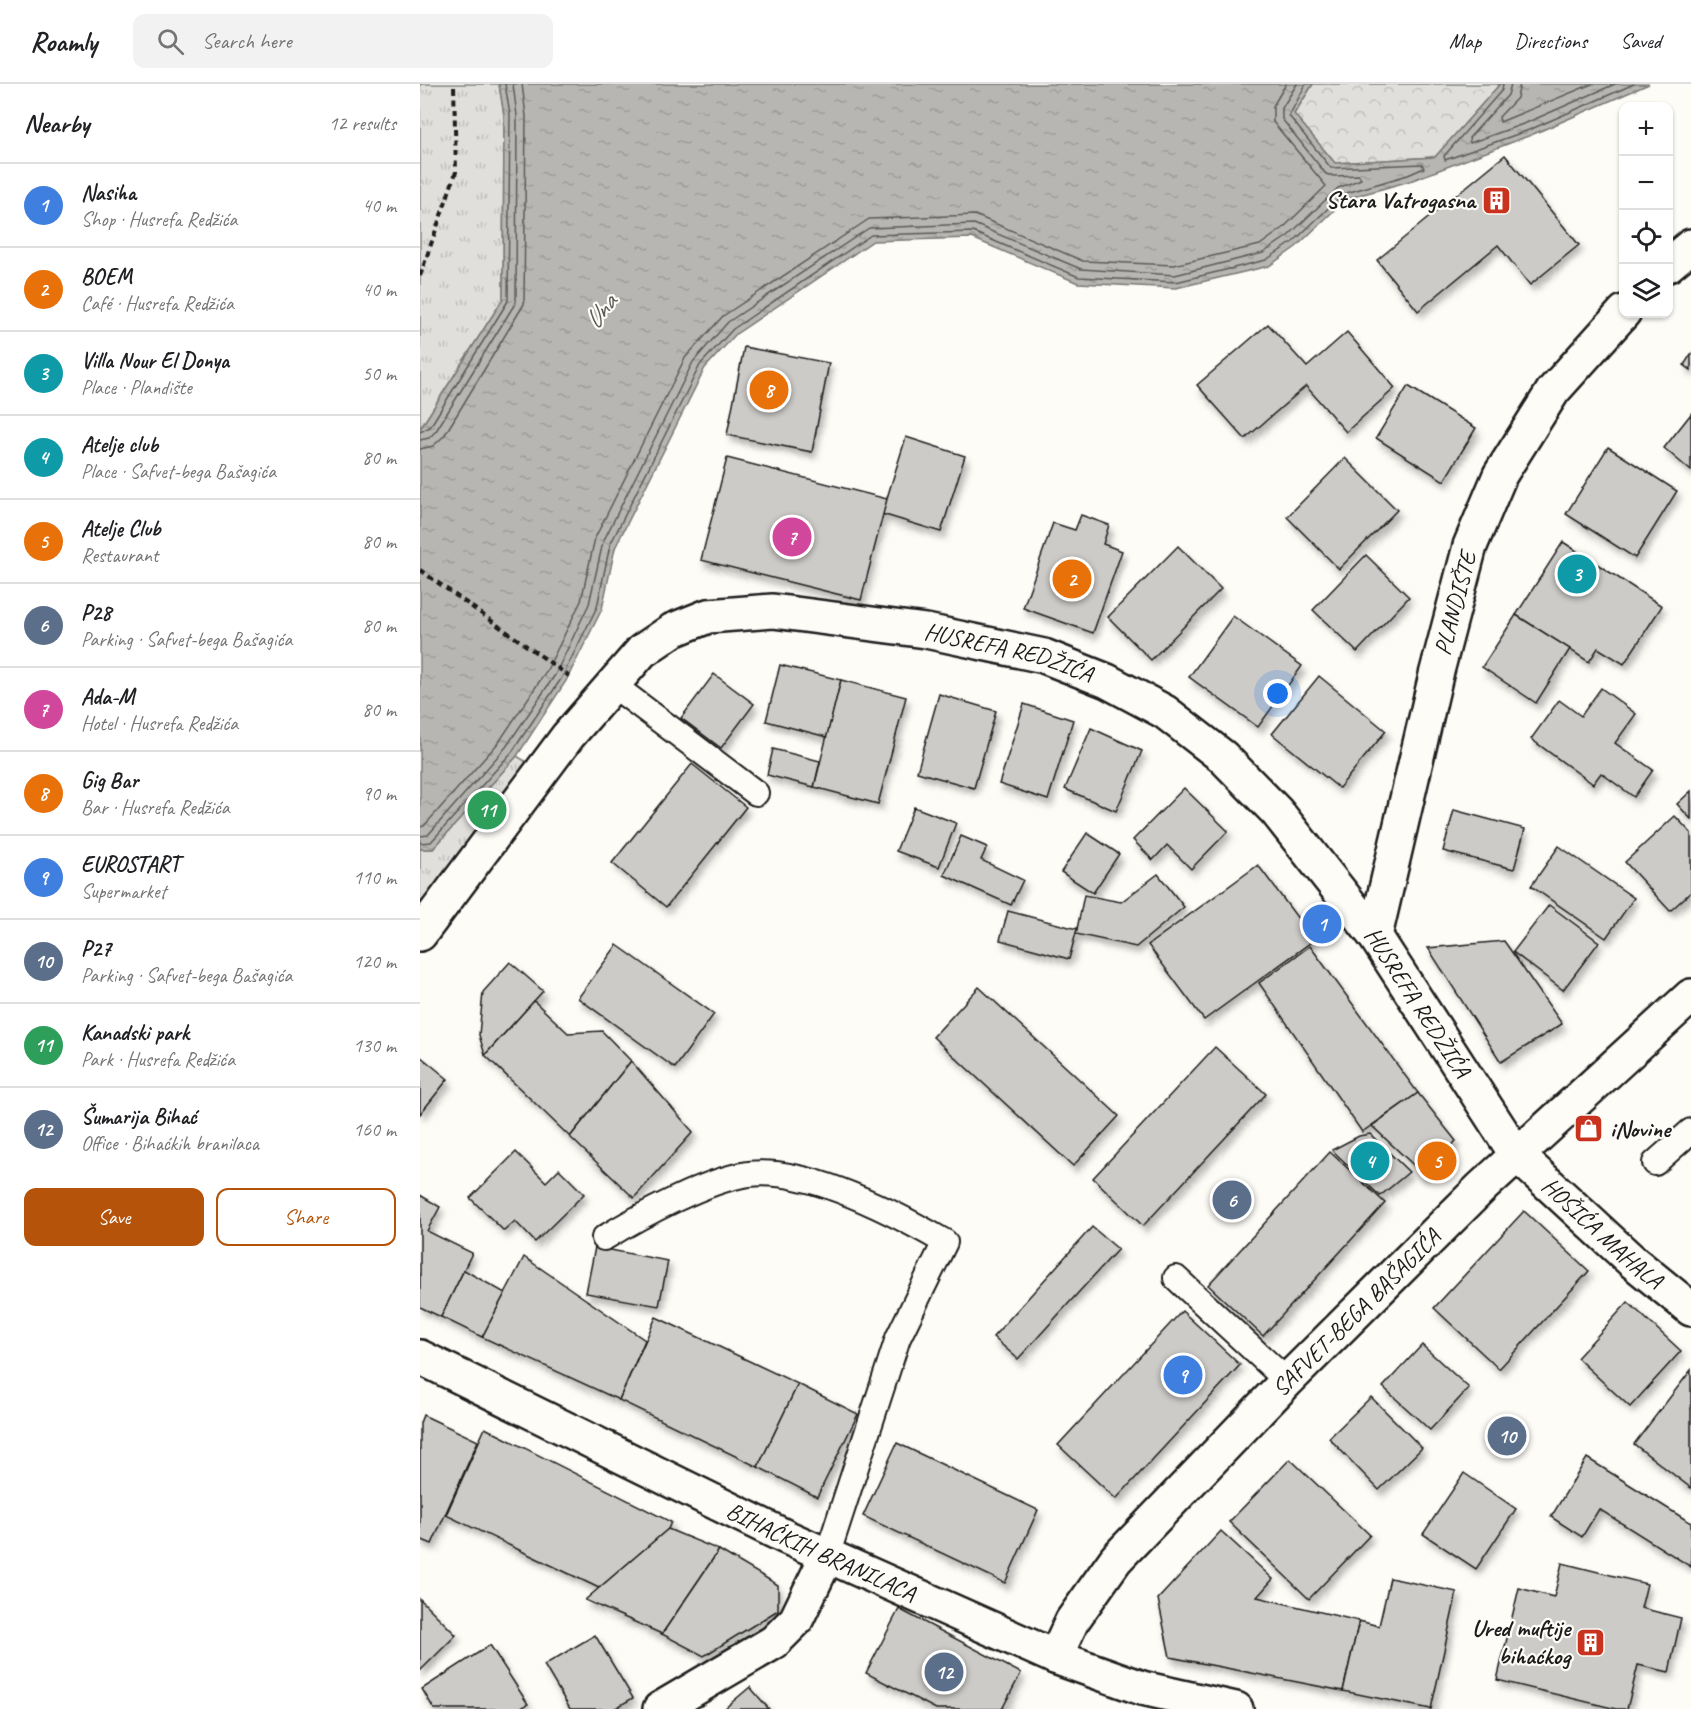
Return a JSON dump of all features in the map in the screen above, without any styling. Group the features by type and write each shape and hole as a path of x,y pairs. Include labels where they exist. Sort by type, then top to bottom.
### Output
{"street":[{"path":"1669,264 1691,246"},
{"name":"PLANDIŠTE","path":"1375,936 1436,675 1470,546 1500,475 1553,391 1619,317"},
{"name":"HUSREFA REDŽIĆA","path":"420,934 562,745 642,651 673,630 708,616 773,611 926,631 1044,656 1107,681 1165,712 1223,757 1276,812 1375,936 1516,1154"},
{"name":"SAFVET-BEGA BAŠAGIĆA","path":"1055,1657 1072,1621 1116,1559 1287,1381 1516,1154 1691,996"},
{"name":"HOŠIĆA MAHALA","path":"1516,1154 1632,1261 1691,1309"},
{"name":"BIHAĆKIH BRANILACA","path":"420,1357 827,1556 1055,1657 1142,1688 1236,1709"},
{"path":"660,1709 774,1642 796,1620 827,1556"}],"lane":[{"path":"613,685 756,793"},
{"path":"1655,1163 1691,1131"},
{"path":"604,1238 629,1223 718,1180 751,1174 791,1177 850,1195 909,1221 945,1242 898,1338 827,1556"},
{"path":"1176,1278 1287,1381"}],"path":[{"path":"420,276 456,172 454,84"},
{"path":"420,570 572,679"}],"green space":[{"path":"420,84 499,84 504,115 503,299 420,429"},
{"path":"1313,84 1500,84 1435,157 1335,163 1294,114"},
{"path":"517,756 541,771 420,903 420,849 433,849"}],"water":[{"name":"Una","path":"499,84 1313,84 1294,114 1335,163 1435,157 1500,84 1649,84 1531,135 1410,181 1346,199 1296,247 1269,266 1176,288 1078,283 972,238 873,241 736,334 705,368 615,548 602,609 566,681 517,756 433,849 420,849 420,429 503,299 504,115"}],"building":[{"name":"Stara Vatrogasna","path":"1505,155 1579,245 1530,285 1498,245 1418,311 1377,260"},
{"path":"1268,324 1307,367 1347,332 1395,388 1346,432 1306,386 1245,439 1197,385"},
{"path":"744,347 829,363 812,452 727,435"},
{"path":"1691,354 1691,370 1684,365"},
{"path":"1408,386 1476,428 1444,481 1376,438"},
{"path":"1691,414 1691,471 1664,448"},
{"path":"906,437 965,456 941,532 882,514"},
{"path":"1608,447 1677,491 1635,558 1566,514"},
{"path":"727,458 887,499 861,600 701,560"},
{"path":"1345,458 1397,510 1339,569 1287,517"},
{"path":"1081,515 1109,525 1103,544 1122,551 1093,633 1023,608 1053,523 1075,530"},
{"path":"1563,542 1662,606 1624,664 1598,648 1589,662 1516,615"},
{"path":"1178,546 1221,589 1151,660 1108,617"},
{"path":"1366,555 1409,597 1357,652 1313,610"},
{"path":"1516,615 1570,649 1536,703 1482,667"},
{"path":"1233,616 1302,666 1258,727 1189,677"},
{"path":"780,665 841,680 827,737 766,721"},
{"path":"714,674 754,704 721,748 681,718"},
{"path":"1319,676 1386,731 1339,788 1272,734"},
{"path":"841,680 906,697 878,804 814,787"},
{"path":"1601,688 1636,714 1615,743 1653,770 1634,797 1601,773 1593,784 1531,739 1559,700 1581,716"},
{"path":"939,694 996,711 974,788 917,772"},
{"path":"1024,704 1073,720 1048,800 999,784"},
{"path":"1091,728 1142,751 1116,811 1065,789"},
{"path":"773,749 820,761 814,787 767,775"},
{"path":"692,764 746,807 666,907 612,863"},
{"path":"1184,788 1228,831 1191,869 1167,845 1153,860 1133,840"},
{"path":"1691,791 1691,819 1677,804"},
{"path":"914,807 956,823 939,867 896,851"},
{"path":"1454,810 1525,829 1514,869 1443,851"},
{"path":"1675,816 1691,833 1691,892 1670,911 1625,862"},
{"path":"1087,833 1119,854 1093,893 1061,872"},
{"path":"961,836 987,847 981,860 1023,880 1011,905 944,875"},
{"path":"1559,846 1634,898 1606,938 1531,886"},
{"path":"1258,865 1314,940 1204,1020 1148,945"},
{"path":"1158,874 1184,907 1136,947 1076,934 1084,895 1121,902"},
{"path":"1549,905 1599,942 1563,990 1513,952"},
{"path":"1008,911 1077,929 1069,959 1000,940"},
{"path":"1504,941 1562,1024 1501,1062 1428,948"},
{"path":"617,945 714,1014 675,1068 578,998"},
{"path":"1310,946 1418,1093 1362,1132 1259,983"},
{"path":"510,962 543,991 485,1055 479,1035 483,992"},
{"path":"979,987 1119,1116 1073,1166 933,1037"},
{"path":"534,1001 568,1033 602,1031 631,1061 570,1137 485,1055"},
{"path":"1215,1047 1266,1094 1143,1226 1093,1178"},
{"path":"420,1056 448,1079 420,1114"},
{"path":"631,1061 693,1132 634,1198 570,1137"},
{"path":"1418,1093 1456,1141 1424,1175 1372,1126"},
{"path":"1370,1134 1409,1172 1380,1196 1332,1150 1359,1136"},
{"path":"516,1152 546,1182 559,1169 584,1194 535,1242 515,1221 504,1231 470,1198"},
{"path":"1330,1152 1385,1203 1263,1336 1208,1285"},
{"path":"420,1195 440,1207 427,1231 472,1253 441,1317 420,1307"},
{"path":"1524,1211 1589,1271 1499,1369 1434,1308"},
{"path":"1092,1227 1118,1249 1018,1359 993,1337"},
{"path":"595,1247 668,1261 659,1306 586,1293"},
{"path":"524,1257 645,1340 619,1400 482,1337"},
{"path":"464,1270 505,1293 482,1337 441,1317"},
{"path":"1628,1302 1681,1351 1630,1407 1577,1358"},
{"path":"1182,1311 1240,1365 1116,1499 1058,1445"},
{"path":"656,1317 798,1384 758,1467 619,1400"},
{"path":"1422,1345 1469,1388 1430,1430 1383,1387"},
{"path":"1691,1370 1691,1488 1634,1444"},
{"path":"798,1384 858,1414 817,1497 758,1467"},
{"path":"1371,1397 1422,1448 1379,1490 1329,1438"},
{"path":"423,1415 478,1441 432,1544 420,1539 420,1423"},
{"path":"485,1428 671,1522 668,1529 599,1588 446,1515"},
{"path":"897,1443 1038,1510 1005,1583 863,1516"},
{"path":"1587,1458 1691,1523 1691,1567 1599,1509 1582,1537 1551,1517"},
{"path":"1290,1459 1370,1535 1309,1599 1229,1522"},
{"path":"1464,1473 1516,1509 1476,1569 1423,1534"},
{"path":"668,1529 719,1550 662,1634 585,1600"},
{"path":"1221,1531 1273,1579 1257,1597 1359,1621 1343,1691 1170,1657 1158,1599"},
{"path":"719,1550 778,1585 778,1610 704,1656 662,1634"},
{"name":"Ured muftije bihaćkog","path":"1562,1563 1647,1584 1641,1608 1681,1618 1669,1672 1638,1665 1627,1709 1616,1709 1497,1680 1519,1588 1554,1597"},
{"path":"1390,1578 1457,1592 1431,1709 1343,1691 1359,1621 1379,1626"},
{"path":"420,1599 456,1635 420,1671"},
{"path":"899,1609 1021,1673 1002,1709 936,1709 866,1673"},
{"path":"595,1635 633,1698 614,1709 570,1709 544,1665"},
{"path":"490,1645 528,1704 520,1709 434,1709 422,1689"},
{"path":"750,1687 769,1709 724,1709"}],"place":[{"name":"Stara Vatrogasna","path":"1496,200"},
{"name":"Gig Bar","path":"769,390"},
{"name":"Ada-M","path":"792,537"},
{"name":"Villa Nour El Donya","path":"1577,574"},
{"name":"BOEM","path":"1072,579"},
{"name":"Kanadski park","path":"487,810"},
{"name":"Nasiha","path":"1322,924"},
{"name":"iNovine","path":"1589,1129"},
{"name":"Atelje club","path":"1370,1161"},
{"name":"Atelje Club","path":"1437,1161"},
{"name":"P28","path":"1232,1200"},
{"name":"EUROSTART","path":"1183,1375"},
{"name":"P27","path":"1507,1436"},
{"name":"Ured muftije bihaćkog","path":"1591,1642"},
{"name":"Šumarija Bihać","path":"944,1672"}]}
